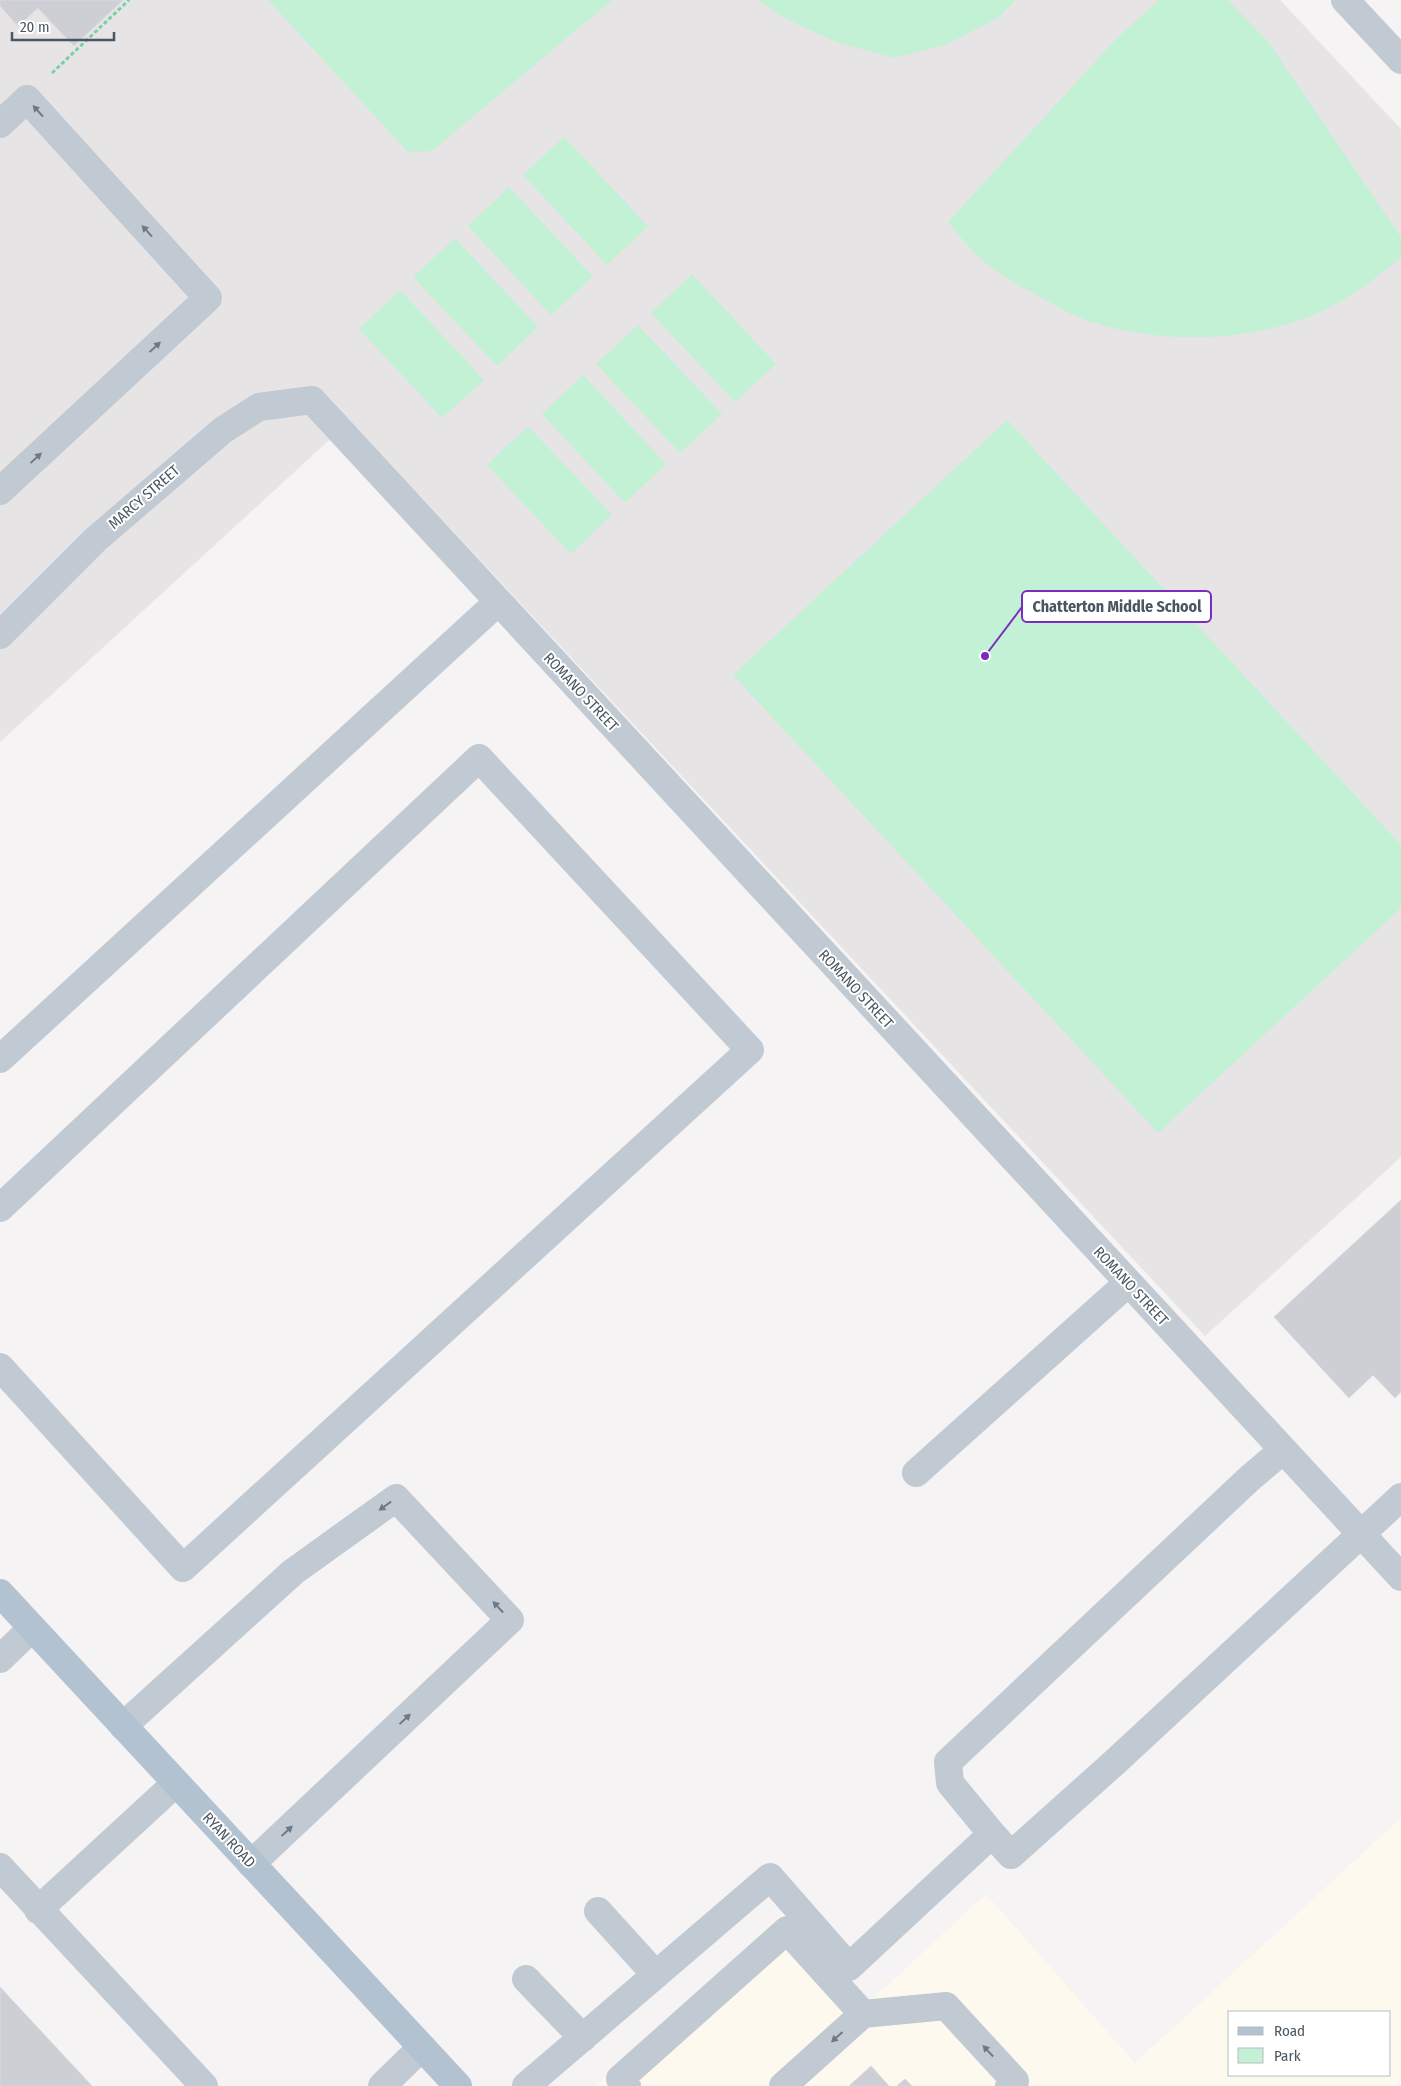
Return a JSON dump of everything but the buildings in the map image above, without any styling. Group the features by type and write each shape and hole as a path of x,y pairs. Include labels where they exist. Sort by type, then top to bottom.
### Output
{"main road":[{"name":"RYAN ROAD","path":"0,1593 458,2086"}],"street":[{"path":"1345,0 1401,60"},
{"path":"0,124 27,99 208,298 0,491"},
{"name":"ROMANO STREET","path":"312,400 1401,1578"},
{"name":"MARCY STREET","path":"0,635 95,540 222,430 260,406 312,400"},
{"path":"0,1059 498,602"},
{"path":"0,1208 479,758 750,1050 183,1568 0,1367"},
{"path":"916,1472 1128,1282"},
{"path":"1283,1450 1250,1478 948,1762 950,1783 1011,1855 1115,1762 1401,1496"},
{"path":"123,1726 293,1572 396,1498 504,1613 510,1620 252,1864"},
{"path":"0,1659 32,1628"},
{"path":"38,1910 176,1783"},
{"path":"526,2086 770,1877 849,1967 992,1834"},
{"path":"0,1867 38,1910 204,2086"},
{"path":"598,1910 656,1975"},
{"path":"627,2086 620,2079 787,1930 863,2014"},
{"path":"526,1978 583,2038"},
{"path":"783,2086 863,2014 946,2006 1015,2080 1009,2086"},
{"path":"382,2086 422,2047"}],"path":[{"path":"52,73 129,0"}],"shaded area":[{"path":"0,0 1280,0 1401,129 1401,1157 1205,1336 350,421 0,742"},
{"path":"1401,1818 1401,2086 596,2086 784,1912 869,2002 986,1894 1135,2063"}],"green space":[{"path":"268,0 612,0 432,151 408,152"},
{"path":"758,0 1016,0 999,17 948,44 894,58 836,42 782,17"},
{"path":"1159,0 1228,0 1269,43 1401,237 1401,257 1343,300 1315,314 1284,325 1252,332 1219,336 1185,337 1152,335 1082,319 1007,278 972,251 948,222 1115,40"},
{"path":"564,137 648,226 607,265 523,175"},
{"path":"509,187 593,277 551,315 468,226"},
{"path":"455,238 538,327 497,366 413,277"},
{"path":"692,274 776,364 735,402 651,313"},
{"path":"400,290 484,380 442,418 359,329"},
{"path":"638,325 722,414 680,453 596,364"},
{"path":"583,375 666,464 625,503 542,414"},
{"path":"1007,420 1401,845 1401,908 1158,1133 733,675"},
{"path":"528,426 612,515 571,554 487,465"}],"place":[{"name":"Chatterton Middle School","path":"985,656"}]}
